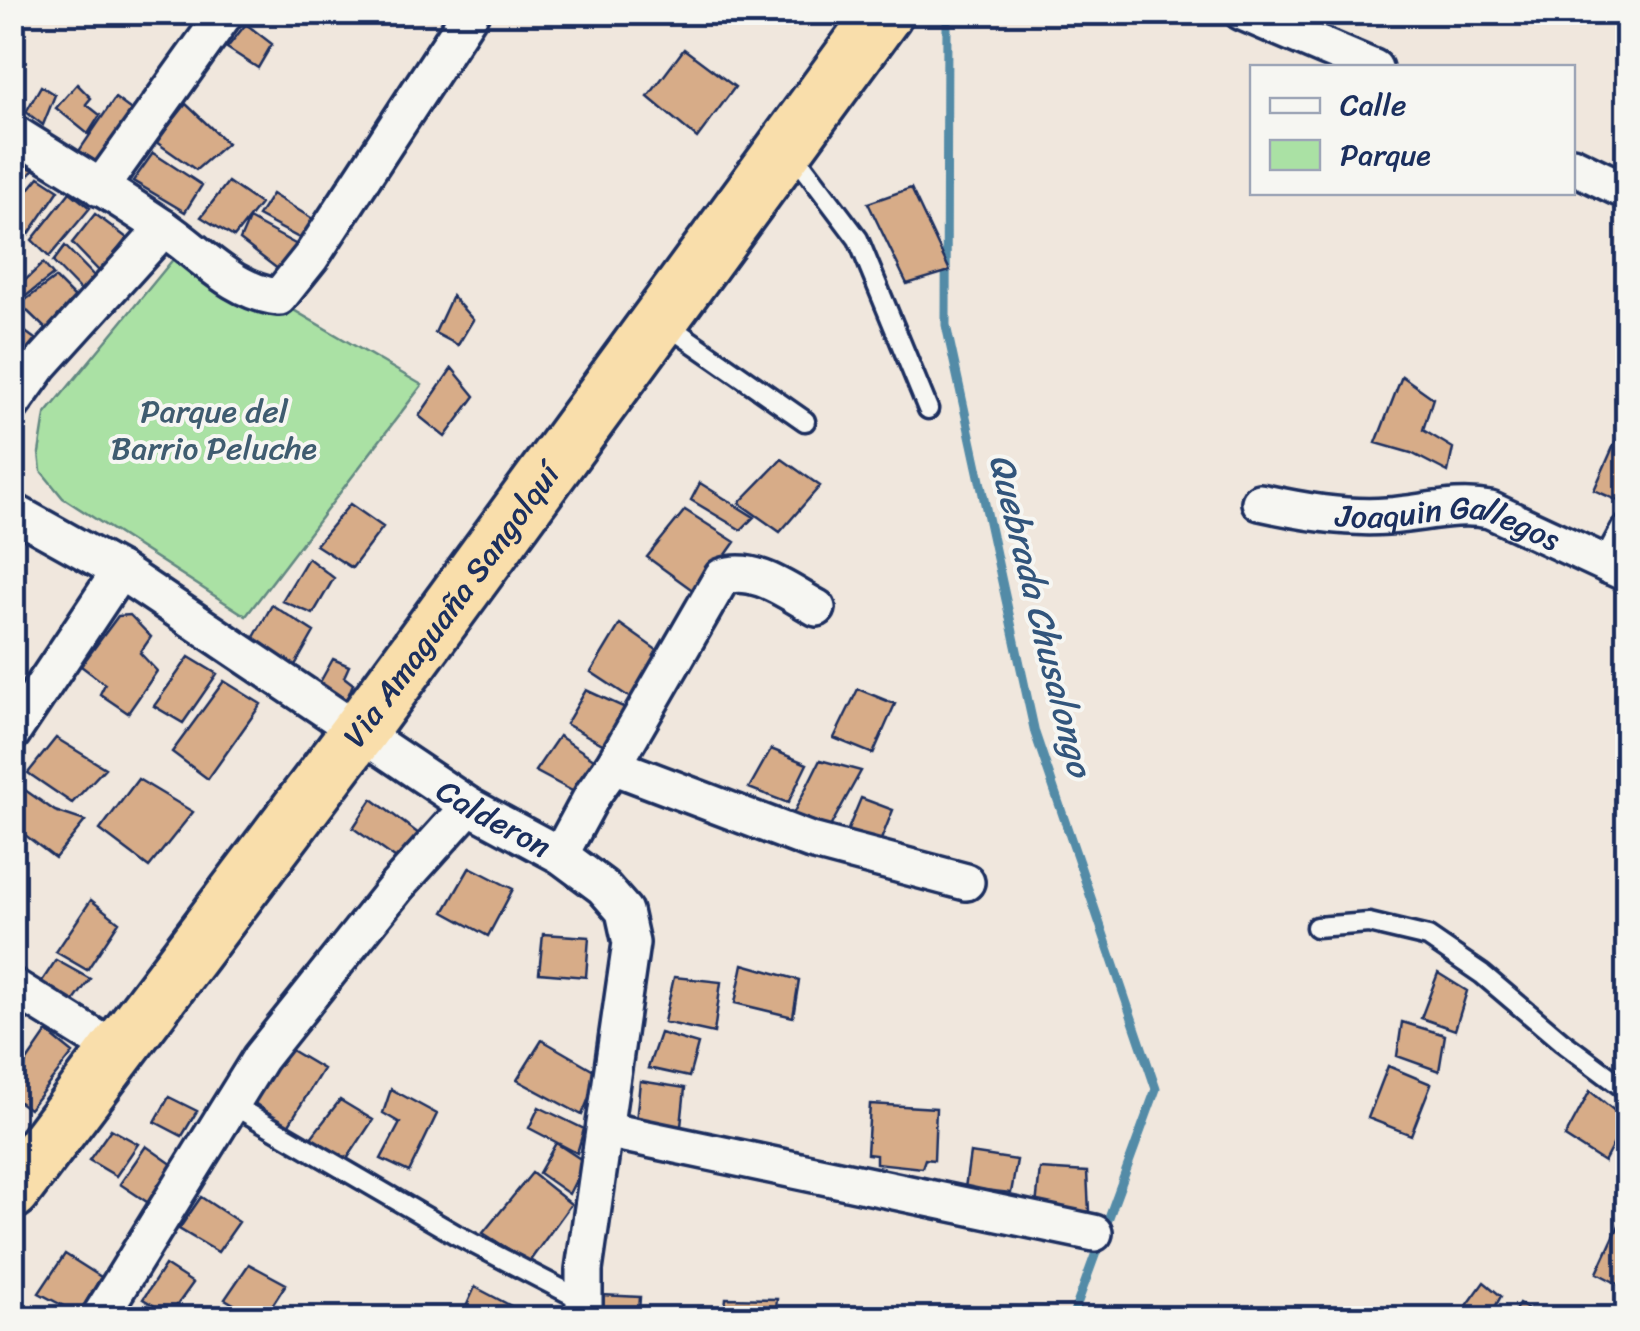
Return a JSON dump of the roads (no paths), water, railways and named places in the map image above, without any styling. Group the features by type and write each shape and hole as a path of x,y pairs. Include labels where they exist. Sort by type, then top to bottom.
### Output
{"highway":[{"name":"Via Amaguaña Sangolquí","path":"12,1190 359,730 885,12"}],"street":[{"path":"100,188 226,12"},
{"path":"12,132 164,228 241,287 260,296 279,297 311,257 471,12"},
{"path":"1242,12 1367,65"},
{"path":"1575,166 1628,192"},
{"path":"12,404 40,365 164,228"},
{"name":"Joaquin Gallegos","path":"1260,502 1314,514 1384,516 1469,506 1490,510 1619,570"},
{"name":"Calderon","path":"12,511 120,572 469,806 560,855 624,911 631,943 584,1270 583,1309"},
{"path":"1619,570 1628,533"},
{"path":"12,733 120,572"},
{"path":"560,855 722,576 734,572 752,574 817,608"},
{"path":"613,766 811,841 966,882"},
{"path":"99,1318 273,1043 397,886 469,806"},
{"path":"12,986 118,1051"},
{"path":"606,1130 1094,1233"}],"lane":[{"path":"788,146 858,239 928,409"},
{"path":"661,320 804,421"},
{"path":"1316,928 1369,923 1428,937 1482,974 1561,1041 1628,1090"},
{"path":"233,1105 583,1309"}],"waterway":[{"name":"Quebrada Chusalongo","path":"947,16 946,325 1035,733 1156,1089 1072,1318"}],"park label":[{"name":"Parque del Barrio Peluche","path":"214,430"}]}
